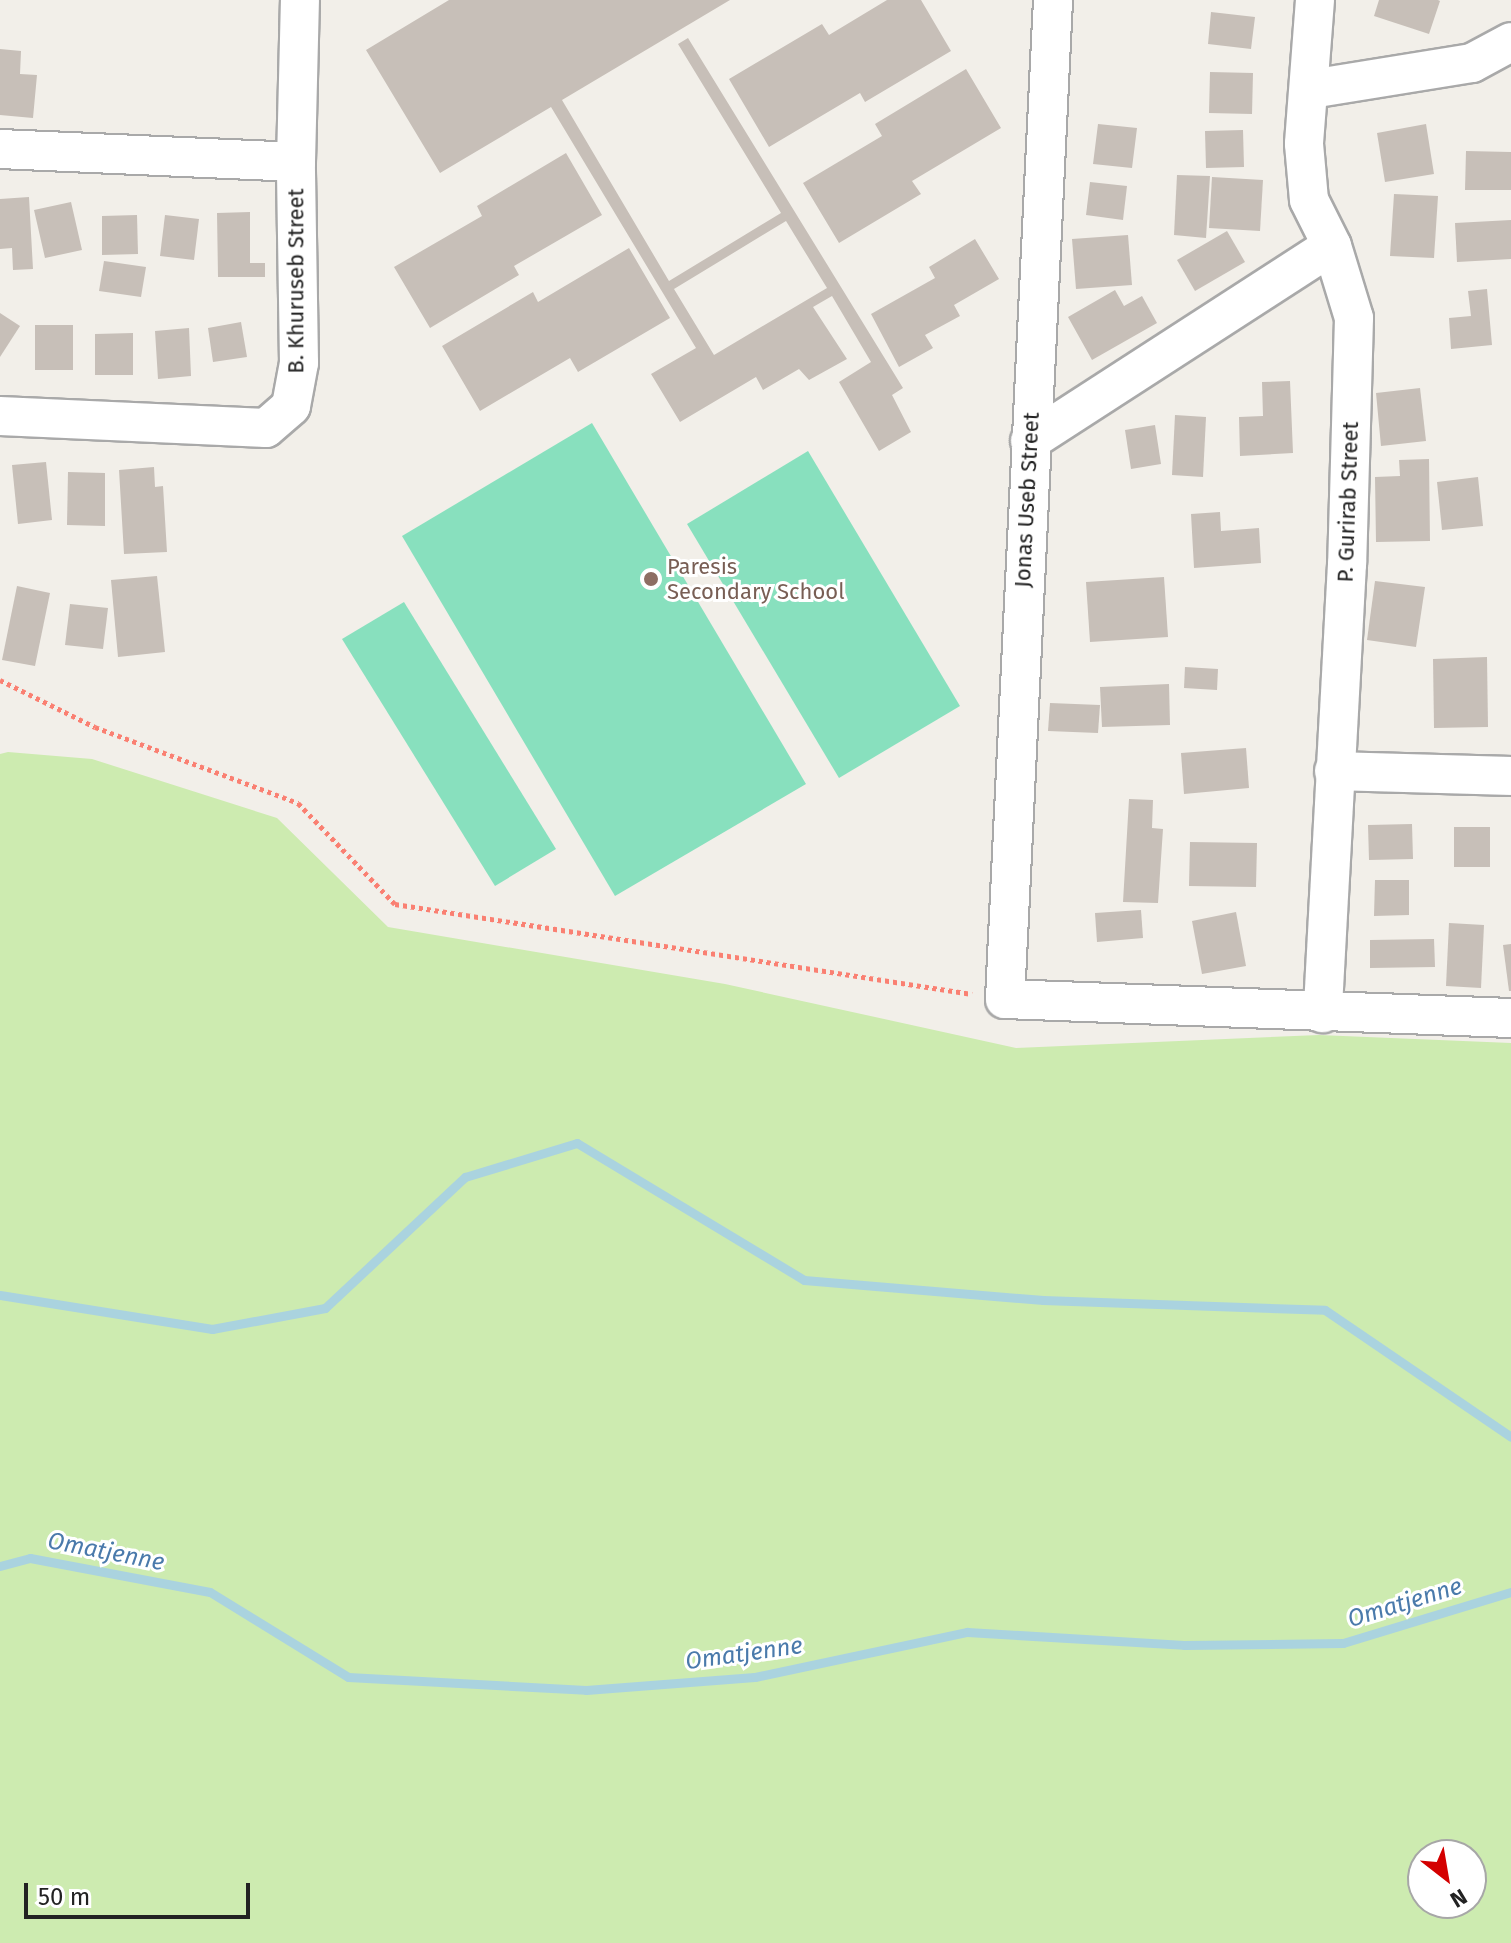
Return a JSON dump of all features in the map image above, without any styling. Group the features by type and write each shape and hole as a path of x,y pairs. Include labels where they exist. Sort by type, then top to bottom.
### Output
{"street":[{"name":"B. Khuruseb Street","path":"6,411 266,428 291,406 299,363 296,162 300,0"},
{"name":"Jonas Useb Street","path":"1005,999 1053,0"},
{"name":"P. Gurirab Street","path":"1315,0 1311,89 1304,144 1309,200 1332,246 1354,318 1347,564 1323,1013"},
{"path":"1311,89 1472,63 1511,42"},
{"path":"0,149 296,162"},
{"path":"1030,441 1332,246"},
{"path":"1334,771 1511,776"},
{"path":"1005,999 1511,1018"}],"path":[{"path":"0,680 95,727 298,803 395,904 1005,999"}],"green space":[{"path":"592,423 806,784 615,896 402,536"},
{"path":"808,451 960,706 839,778 687,524"},
{"path":"404,602 556,849 495,886 342,639"},
{"path":"8,752 92,759 277,818 388,927 725,984 1016,1048 1319,1035 1511,1043 1511,1943 0,1943 0,754"}],"building":[{"path":"449,0 730,0 562,100 669,281 781,213 678,44 688,38 903,388 892,395 911,432 879,451 839,382 871,362 832,296 813,307 847,359 809,380 799,369 763,390 756,377 680,422 651,374 696,348 551,107 440,173 366,50","holes":["786,221 827,288 714,355 674,289"]},
{"path":"887,0 921,0 951,51 865,102 860,93 769,147 729,79 822,24 829,35"},
{"path":"1379,0 1440,1 1429,34 1374,16"},
{"path":"1211,12 1255,17 1251,49 1208,44"},
{"path":"0,49 21,51 20,74 37,75 33,118 0,115"},
{"path":"966,69 1001,128 912,181 921,194 839,243 803,183 882,136 875,124"},
{"path":"1210,72 1253,73 1252,114 1209,113"},
{"path":"1098,124 1137,128 1132,168 1093,164"},
{"path":"1426,124 1434,174 1385,182 1377,133"},
{"path":"1243,130 1244,167 1206,168 1205,131"},
{"path":"1466,151 1511,152 1511,190 1465,190"},
{"path":"566,153 602,215 514,266 519,275 430,328 394,267 482,216 477,206"},
{"path":"1177,175 1210,176 1206,238 1174,235"},
{"path":"1212,177 1263,180 1260,231 1209,228"},
{"path":"1090,182 1127,186 1123,220 1086,215"},
{"path":"1394,194 1438,196 1434,258 1390,256"},
{"path":"29,197 33,269 13,270 12,248 0,249 0,199"},
{"path":"71,202 82,250 45,258 34,210"},
{"path":"250,212 250,263 265,263 265,277 218,277 217,213"},
{"path":"137,215 138,254 102,255 102,216"},
{"path":"165,215 199,219 194,260 160,256"},
{"path":"1511,220 1511,259 1457,262 1455,223"},
{"path":"1227,231 1245,262 1195,291 1177,260"},
{"path":"1128,235 1132,285 1076,289 1072,239"},
{"path":"975,239 999,279 954,305 960,316 925,335 933,348 899,367 871,314 935,278 929,267"},
{"path":"629,248 670,318 578,372 570,358 480,411 442,346 533,292 538,302"},
{"path":"104,261 146,267 141,297 99,291"},
{"path":"1487,289 1492,345 1451,349 1449,318 1471,316 1468,291"},
{"path":"1115,290 1124,306 1142,296 1157,323 1092,360 1068,317"},
{"path":"0,313 20,326 0,357"},
{"path":"241,322 247,357 213,362 208,328"},
{"path":"35,325 73,325 73,370 35,370"},
{"path":"189,328 191,376 158,379 155,331"},
{"path":"133,333 133,375 95,375 95,334"},
{"path":"1290,381 1293,453 1240,456 1239,417 1263,416 1262,382"},
{"path":"1420,388 1426,441 1381,446 1376,393"},
{"path":"1175,415 1206,417 1203,477 1172,475"},
{"path":"1155,425 1161,464 1131,469 1125,430"},
{"path":"1429,459 1430,541 1376,542 1375,477 1400,476 1399,460"},
{"path":"46,462 52,520 18,524 12,465"},
{"path":"154,467 155,487 163,486 167,552 124,554 119,470"},
{"path":"68,472 105,473 105,526 67,525"},
{"path":"1478,477 1483,526 1442,530 1437,482"},
{"path":"1220,512 1221,531 1259,528 1261,563 1194,568 1191,514"},
{"path":"157,576 165,652 118,657 111,580"},
{"path":"1164,577 1168,637 1090,642 1086,582"},
{"path":"1375,581 1425,587 1416,647 1367,640"},
{"path":"17,586 50,593 35,666 2,660"},
{"path":"70,604 108,608 103,649 65,645"},
{"path":"1487,657 1488,727 1434,728 1433,659"},
{"path":"1185,667 1218,669 1217,690 1184,688"},
{"path":"1169,684 1170,725 1102,727 1100,687"},
{"path":"1050,703 1100,705 1098,733 1048,731"},
{"path":"1246,748 1249,788 1184,794 1181,753"},
{"path":"1129,799 1153,800 1152,828 1163,829 1158,903 1123,902"},
{"path":"1412,824 1413,859 1369,860 1368,825"},
{"path":"1454,827 1490,827 1490,867 1454,867"},
{"path":"1190,842 1257,843 1256,887 1189,886"},
{"path":"1375,880 1409,880 1409,915 1374,916"},
{"path":"1141,910 1143,938 1097,942 1095,913"},
{"path":"1236,912 1246,966 1202,974 1192,921"},
{"path":"1449,923 1484,925 1481,988 1446,986"},
{"path":"1434,939 1435,967 1370,968 1370,940"},
{"path":"1511,944 1511,991 1509,991 1503,945"}],"waterway":[{"path":"0,1295 212,1329 325,1308 465,1177 577,1143 804,1280 1043,1300 1325,1310 1511,1437"},
{"name":"Omatjenne","path":"0,1566 30,1558 210,1592 348,1677 586,1690 755,1677 967,1632 1184,1645 1343,1643 1511,1592"}],"place":[{"name":"Paresis Secondary School","path":"651,579"}]}
